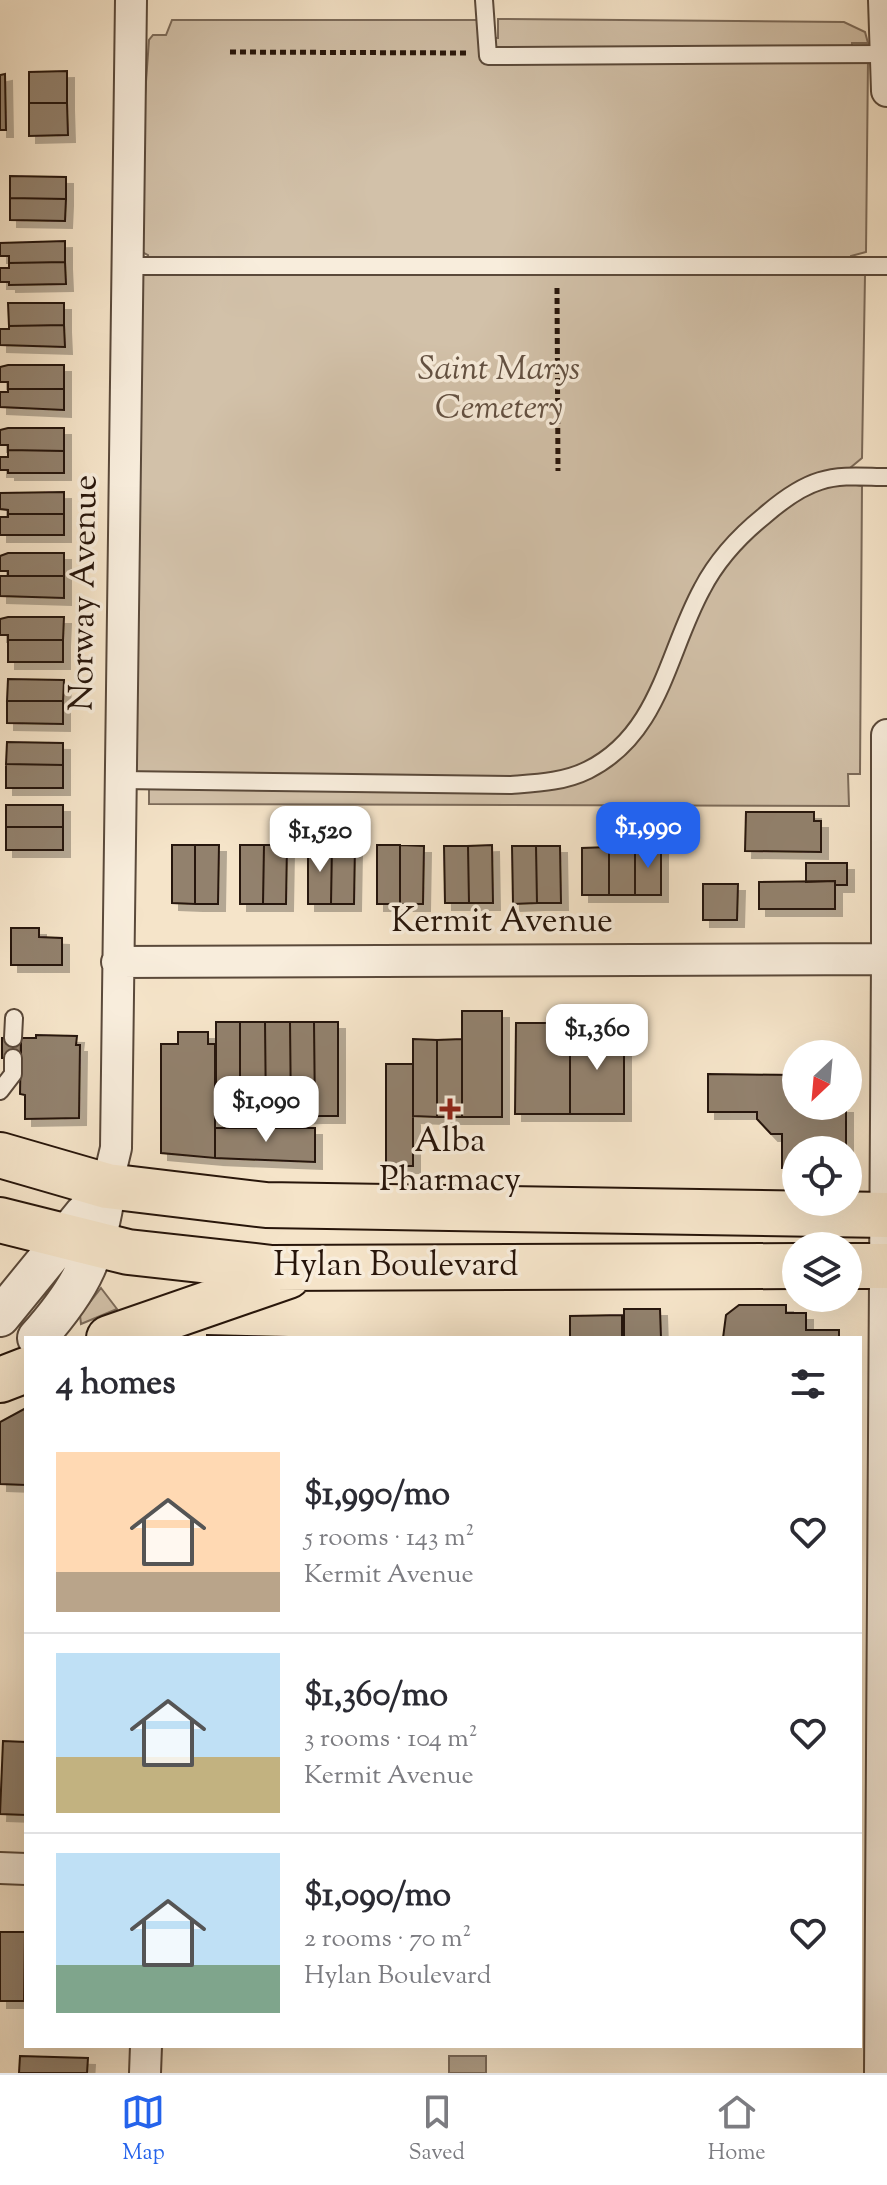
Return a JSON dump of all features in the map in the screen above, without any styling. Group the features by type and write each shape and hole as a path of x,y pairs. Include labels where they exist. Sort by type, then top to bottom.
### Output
{"main road":[{"name":"Hylan Boulevard","path":"0,1155 107,1186 231,1203 307,1207 886,1215"},
{"name":"Hylan Boulevard","path":"0,1220 81,1242 214,1263 309,1269 782,1266"},
{"path":"120,1336 165,1328 309,1269"},
{"path":"0,1380 24,1371"}],"street":[{"name":"Norway Avenue","path":"107,1186 116,1148 131,0"},
{"path":"884,0 887,91"},
{"path":"880,2073 876,1873 878,1512 873,1266 886,1215 887,735"},
{"name":"Kermit Avenue","path":"117,962 887,960"},
{"path":"0,1317 81,1242 107,1186"},
{"path":"39,1336 86,1275 81,1242"},
{"path":"0,1373 24,1352"},
{"path":"0,1868 24,1869"},
{"path":"145,2073 146,2048"}],"lane":[{"path":"484,0 486,53 886,54"},
{"path":"127,266 887,266"},
{"path":"121,780 511,785 555,781 588,771 615,752 648,715 700,592 721,556 752,525 784,499 819,481 839,477 887,477"},
{"path":"13,1038 14,1018"},
{"path":"0,1091 13,1074 13,1058"}],"path":[{"path":"230,52 486,53"},
{"path":"557,266 558,471"}],"green space":[{"name":"Saint Marys Cemetery","path":"498,19 844,22 865,32 868,43 852,43 852,58 868,60 866,252 851,256 851,271 865,275 862,458 850,468 850,484 862,486 860,774 848,774 849,806 149,804 149,775 134,772 135,277 148,274 148,255 134,248 149,40 153,35 166,35 172,20 477,20 480,38 498,38"},
{"path":"101,1288 117,1309 81,1324 80,1315"}],"shaded area":[{"path":"449,2056 486,2056 486,2073 449,2073"}],"building":[{"path":"67,71 67,103 29,103 29,72"},
{"path":"5,74 6,130 0,130 0,75"},
{"path":"29,103 67,103 68,135 29,136"},
{"path":"10,176 66,177 66,199 10,198"},
{"path":"10,198 66,199 65,221 10,220"},
{"path":"65,241 65,262 9,263 9,256 0,256 0,243"},
{"path":"65,262 66,284 9,285 9,282 0,282 0,268 9,268 9,263"},
{"path":"8,303 64,303 64,325 9,326"},
{"path":"64,325 65,347 0,345 0,329 9,329 9,326"},
{"path":"64,365 64,389 8,389 8,382 0,382 0,367"},
{"path":"8,389 64,389 64,410 0,407 0,392 8,392"},
{"path":"64,428 64,451 8,450 8,445 0,445 0,430"},
{"path":"8,450 64,451 64,473 8,473 8,470 0,470 0,457 8,457"},
{"path":"64,492 64,514 8,514 8,510 0,509 0,493"},
{"path":"8,514 64,514 64,535 0,535 0,517 8,517"},
{"path":"8,553 64,553 64,576 8,576 8,571 0,571 0,556"},
{"path":"0,576 64,576 64,598 0,596"},
{"path":"64,617 63,640 8,640 8,635 0,635 0,619"},
{"path":"8,640 63,640 63,662 8,662"},
{"path":"8,679 64,680 63,701 7,701"},
{"path":"7,701 63,701 63,724 7,723"},
{"path":"7,742 63,743 63,765 6,764"},
{"path":"6,764 63,765 63,788 6,788"},
{"path":"6,805 63,805 63,827 6,827"},
{"path":"746,812 814,812 814,821 821,821 821,852 745,851"},
{"path":"6,827 63,827 63,850 6,850"},
{"path":"172,845 195,845 195,904 172,903"},
{"path":"195,845 219,845 218,904 195,904"},
{"path":"240,845 264,845 263,904 240,904"},
{"path":"264,845 287,845 286,904 263,904"},
{"path":"308,845 332,845 331,904 308,904"},
{"path":"332,845 355,845 354,904 331,904"},
{"path":"377,845 400,845 400,904 377,904"},
{"path":"400,845 424,846 423,904 400,904"},
{"path":"492,845 493,903 469,903 468,846"},
{"path":"444,846 468,846 469,903 445,903"},
{"path":"512,846 536,846 537,903 513,904"},
{"path":"536,846 560,846 561,903 537,903"},
{"path":"635,846 635,895 609,895 609,847"},
{"path":"635,846 661,846 661,895 635,895"},
{"path":"609,847 609,895 582,895 582,848"},
{"path":"806,863 847,863 847,885 835,885 835,881 806,882"},
{"path":"835,881 835,909 759,909 759,882"},
{"path":"703,884 738,884 737,920 703,920"},
{"path":"11,928 39,928 39,937 62,938 62,965 11,965"},
{"path":"462,1011 502,1011 502,1117 462,1117"},
{"path":"216,1022 240,1022 240,1117 216,1117"},
{"path":"240,1022 265,1022 266,1117 240,1117"},
{"path":"265,1022 290,1022 291,1117 266,1117"},
{"path":"290,1022 314,1022 315,1116 291,1117"},
{"path":"314,1022 338,1022 338,1116 315,1116"},
{"path":"516,1023 570,1023 570,1114 515,1114"},
{"path":"570,1031 624,1031 624,1114 570,1114"},
{"path":"178,1032 208,1032 208,1044 215,1044 215,1158 161,1153 161,1044 178,1044"},
{"path":"36,1035 77,1036 76,1045 80,1045 79,1118 25,1119 25,1095 20,1094 21,1038 36,1038"},
{"path":"2,1038 21,1038 21,1058 2,1058"},
{"path":"413,1039 437,1040 437,1117 413,1116"},
{"path":"462,1039 462,1117 437,1117 437,1040"},
{"path":"386,1064 413,1064 413,1166 386,1166"},
{"path":"708,1074 782,1075 782,1120 846,1120 846,1136 782,1136 771,1134 757,1119 757,1112 708,1112"},
{"path":"215,1128 315,1128 315,1162 215,1158"},
{"path":"739,1305 782,1305 782,1312 806,1313 806,1330 839,1330 839,1336 723,1336 726,1315"},
{"path":"624,1309 660,1309 661,1336 624,1336"},
{"path":"622,1315 622,1336 570,1336 570,1316"},
{"path":"24,1409 24,1485 0,1484 0,1422"},
{"path":"3,1741 24,1742 24,1815 0,1814"},
{"path":"0,1932 24,1932 24,2001 0,2001"},
{"path":"20,2056 88,2058 87,2073 19,2073"}],"place":[{"name":"Alba Pharmacy","path":"450,1109"}]}
